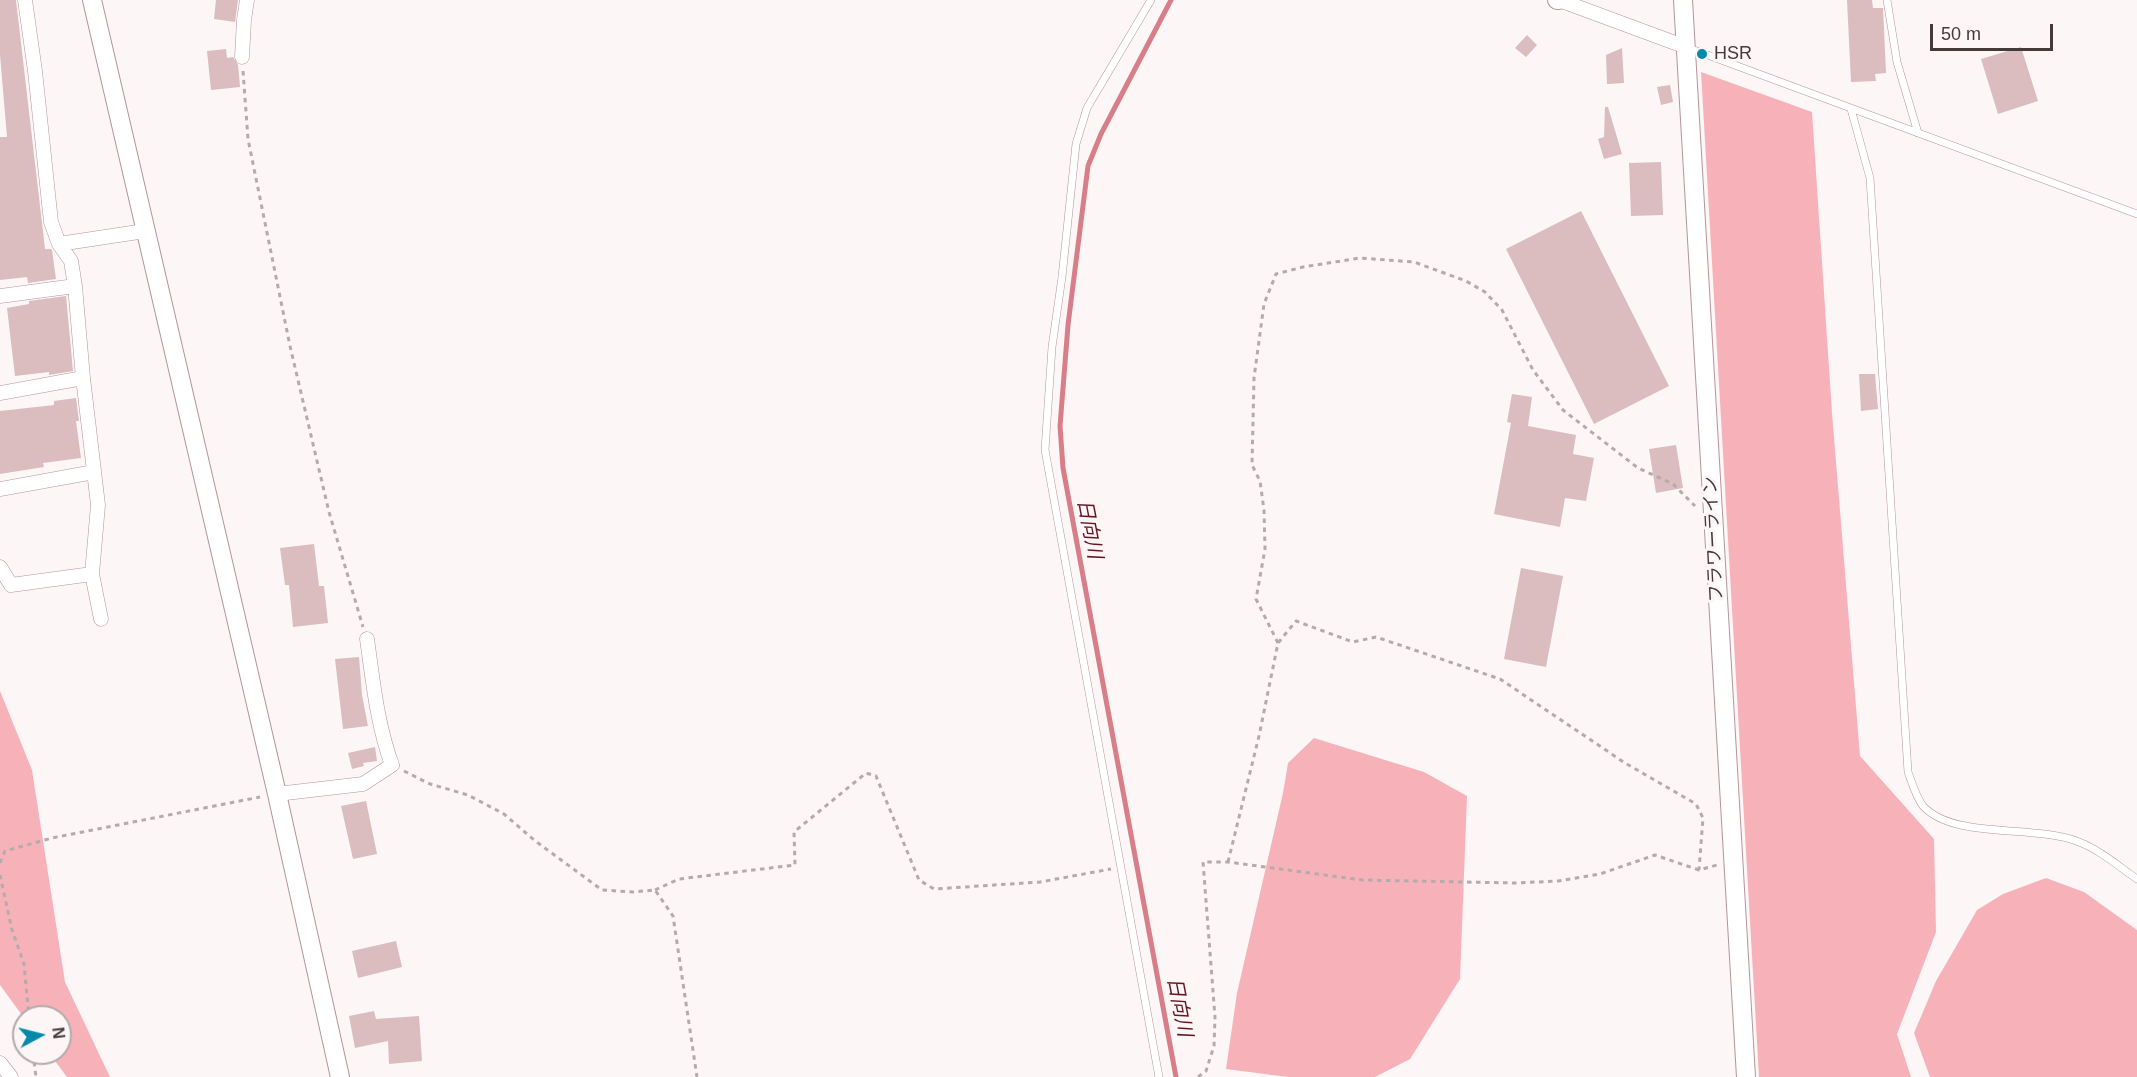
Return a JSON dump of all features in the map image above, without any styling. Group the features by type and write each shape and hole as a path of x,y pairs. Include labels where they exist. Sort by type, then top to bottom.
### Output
{"street":[{"path":"25,0 51,222 58,244 71,261 75,286 98,505 92,574 100,619"},
{"path":"92,0 277,794 340,1077"},
{"path":"242,57 247,0"},
{"path":"1558,0 1686,47"},
{"name":"フラワーライン","path":"1683,0 1746,1077"},
{"path":"58,244 146,231"},
{"path":"0,296 75,286"},
{"path":"0,393 83,378"},
{"path":"0,489 94,472"},
{"path":"0,567 10,585 92,574"},
{"path":"277,794 363,784 392,765 385,746 376,705 367,639"},
{"path":"0,1063 11,1077"}],"lane":[{"path":"1151,0 1087,108 1076,144 1052,347 1045,450 1159,1077"},
{"path":"1887,0 1898,62 1918,134"},
{"path":"1686,47 2137,214"},
{"path":"1851,109 1871,189 1908,772 1922,805 1945,821 1962,826 2034,832 2078,842 2099,853 2137,879"}],"path":[{"path":"242,57 248,139 290,346 329,512 367,639"},
{"path":"1278,643 1256,599 1265,549 1265,520 1260,481 1252,465 1254,378 1263,304 1276,274 1303,267 1360,258 1414,262 1466,281 1485,292 1502,310 1533,370 1563,410 1638,468 1673,484 1714,524"},
{"path":"1198,1077 1206,1071 1214,1046 1215,1017 1203,862 1228,862 1362,880 1515,883 1558,881 1600,874 1655,855 1699,870 1703,818 1696,804 1624,763 1500,679 1376,637 1353,642 1296,621 1278,643 1259,736 1228,862"},
{"path":"392,765 430,784 468,795 504,814 534,840 602,890 633,892 655,890 680,879 795,865 794,832 866,773 876,776 919,880 934,889 1040,882 1122,867"},
{"path":"0,863 6,851 52,838 277,794"},
{"path":"0,874 12,930 24,964 28,1005"},
{"path":"655,890 673,916 696,1077"}],"shaded area":[{"path":"1701,72 1812,112 1832,413 1860,756 1934,839 1936,932 1897,1034 1911,1077 1759,1077"},
{"path":"0,691 32,770 65,982 110,1077 67,1077 58,1065 72,1065 72,1005 15,1005 0,985"},
{"path":"1314,738 1424,772 1467,796 1460,979 1410,1059 1375,1077 1288,1077 1226,1069 1237,993 1288,763"},
{"path":"2046,878 2084,892 2137,930 2137,1077 1930,1077 1914,1033 1936,981 1977,910 2003,894"}],"building":[{"path":"0,0 16,0 45,249 52,250 56,279 28,283 27,277 0,280 0,137 7,137 0,55"},
{"path":"216,0 238,0 235,22 214,19"},
{"path":"1847,0 1872,0 1873,8 1883,8 1886,73 1875,74 1876,81 1851,82"},
{"path":"1527,35 1537,45 1526,57 1515,48"},
{"path":"2021,47 2038,101 1998,114 1981,59"},
{"path":"1622,48 1624,83 1607,84 1606,55"},
{"path":"226,49 227,58 233,57 238,65 240,87 211,90 207,51"},
{"path":"1670,85 1673,102 1661,105 1657,87"},
{"path":"1605,107 1608,107 1622,154 1604,159 1598,139 1604,137"},
{"path":"1661,162 1663,215 1631,216 1629,163"},
{"path":"1581,211 1669,386 1594,424 1506,249"},
{"path":"66,296 73,371 49,375 49,372 15,376 7,308 29,304 29,301"},
{"path":"1859,374 1875,374 1878,409 1861,411"},
{"path":"1512,394 1532,397 1528,426 1576,435 1573,454 1594,458 1586,501 1565,498 1560,527 1494,514 1511,423 1507,422"},
{"path":"76,398 79,421 76,421 81,458 43,463 44,467 0,474 0,411 54,405 54,401"},
{"path":"1676,445 1683,488 1656,493 1649,449"},
{"path":"314,544 319,586 324,586 328,623 293,627 289,585 285,585 280,548"},
{"path":"1521,568 1563,576 1546,667 1504,659"},
{"path":"359,657 362,695 368,726 343,729 335,659"},
{"path":"375,747 377,761 363,763 364,766 352,769 348,753"},
{"path":"366,801 377,854 353,859 341,806"},
{"path":"396,941 402,967 358,978 352,951"},
{"path":"374,1011 376,1019 419,1016 422,1061 389,1064 388,1041 355,1048 349,1016"}],"waterway":[{"name":"日向川","path":"1171,0 1101,134 1088,166 1068,325 1060,426 1063,468 1176,1077"}],"place":[{"name":"HSR","path":"1702,54"}]}
